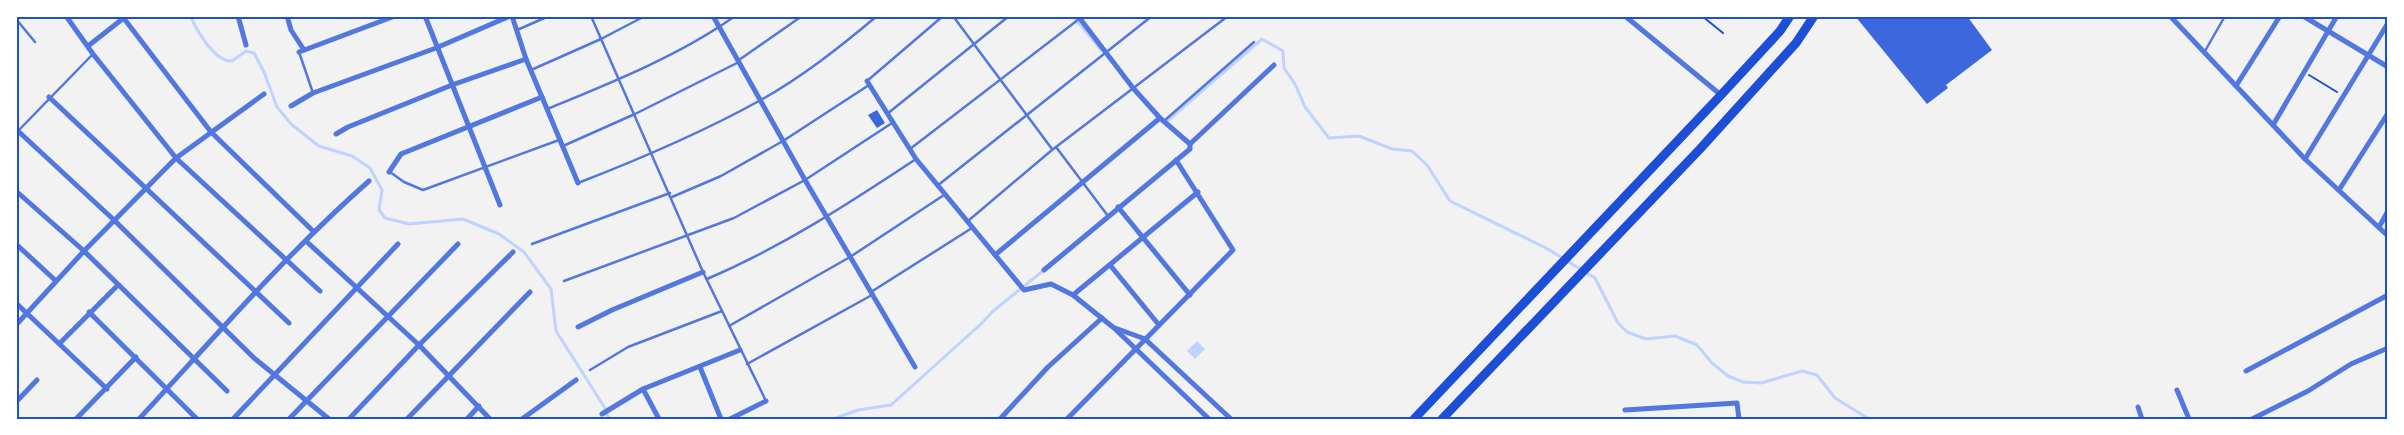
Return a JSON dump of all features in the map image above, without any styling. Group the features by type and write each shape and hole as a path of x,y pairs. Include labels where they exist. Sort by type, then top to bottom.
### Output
{"main road":[{"path":"1414,419 1721,95 1780,31 1790,16"},
{"path":"1442,419 1700,149 1796,43 1814,16"}],"street":[{"path":"66,16 93,54 176,158 320,291"},
{"path":"238,16 246,45"},
{"path":"287,16 301,51 385,18 395,16"},
{"path":"425,16 483,168 500,206"},
{"path":"291,106 313,93 436,48 511,16 526,59 578,183"},
{"path":"713,16 805,180 915,367"},
{"path":"1625,16 1721,95"},
{"path":"2236,86 2280,16"},
{"path":"2303,16 2388,67"},
{"path":"2273,124 2337,16"},
{"path":"88,46 124,17 211,132 314,232"},
{"path":"1080,17 1134,88 1162,119 1190,144"},
{"path":"2170,17 2306,159 2388,236"},
{"path":"2306,159 2388,23"},
{"path":"336,134 348,127 452,85 526,59"},
{"path":"1044,270 1190,148 1190,144 1274,65"},
{"path":"868,83 909,150 936,186 968,221 1022,287 1051,284 1073,295 1114,328 1209,419"},
{"path":"16,325 114,220 176,158 264,94"},
{"path":"49,97 289,323"},
{"path":"389,172 401,154 542,97"},
{"path":"2339,190 2388,113"},
{"path":"995,255 1082,182 1162,119"},
{"path":"17,132 114,220 275,376 330,419"},
{"path":"1067,419 1233,250 1176,160"},
{"path":"138,419 192,359 314,232 369,181"},
{"path":"16,191 84,252 227,391"},
{"path":"1073,295 1198,192"},
{"path":"1118,208 1190,295"},
{"path":"2379,227 2388,211"},
{"path":"306,241 419,345 490,419"},
{"path":"16,244 56,282"},
{"path":"233,419 398,244"},
{"path":"289,419 458,244"},
{"path":"349,419 419,345 513,252"},
{"path":"1110,265 1159,325"},
{"path":"578,327 612,310 703,272"},
{"path":"60,344 89,312 118,285"},
{"path":"407,419 530,292"},
{"path":"2246,371 2388,295"},
{"path":"16,303 107,389"},
{"path":"89,312 197,419"},
{"path":"1000,419 1048,367 1102,318"},
{"path":"1114,328 1145,339 1232,419"},
{"path":"2252,419 2314,387 2351,364 2388,348"},
{"path":"602,414 643,389 740,350"},
{"path":"78,418 136,357"},
{"path":"700,367 721,419"},
{"path":"16,402 36,380"},
{"path":"522,419 576,380"},
{"path":"643,389 659,419"},
{"path":"2177,390 2189,419"},
{"path":"730,419 766,401"},
{"path":"1625,410 1737,403 1739,419"},
{"path":"467,419 479,406"},
{"path":"2138,407 2142,419"}],"lane":[{"path":"517,30 549,16"},
{"path":"591,16 672,197 703,272 766,401"},
{"path":"531,70 601,39 645,16"},
{"path":"547,109 619,80 720,27 735,16"},
{"path":"562,146 635,114 738,61 802,16"},
{"path":"578,183 652,154 760,100 842,46 877,16"},
{"path":"672,197 721,176 783,141 868,83 943,16"},
{"path":"953,16 1052,150"},
{"path":"886,114 1009,16"},
{"path":"936,186 1152,16"},
{"path":"968,221 1052,150 1228,16"},
{"path":"2204,53 2225,16"},
{"path":"909,150 1080,17"},
{"path":"16,19 35,42"},
{"path":"1162,119 1254,42"},
{"path":"301,51 313,93"},
{"path":"17,132 49,97 93,54"},
{"path":"564,281 734,218 805,180 892,123"},
{"path":"389,172 404,182 423,190 559,140"},
{"path":"1056,147 1108,216"},
{"path":"707,279 745,263 828,217 916,159"},
{"path":"532,244 670,193"},
{"path":"729,326 850,257 944,195"},
{"path":"747,364 871,294 973,228"},
{"path":"590,370 628,347 722,311"}],"path":[{"path":"1702,16 1723,33"},
{"path":"2304,72 2344,96"}],"water":[{"path":"1197,341 1205,349 1195,359 1187,351"}],"building":[{"path":"1855,16 1967,16 1992,50 1946,85 1948,88 1927,104"},
{"path":"877,110 885,123 877,128 868,115"}],"waterway":[{"path":"190,16 207,44 225,60 232,61 246,51 254,53 264,72 277,107 291,124 319,146 352,156 370,168 382,190 379,210 385,218 409,224 463,219 499,234 524,252 551,289 556,331 605,408 609,419"},
{"path":"1073,16 1101,50"},
{"path":"1165,123 1262,39 1283,51 1284,68 1295,84 1305,107 1329,138 1359,136 1392,149 1412,151 1427,165 1450,201 1546,248 1595,278 1618,323 1627,332 1646,339 1675,336 1697,345 1712,363 1728,376 1743,382 1761,383 1802,371 1817,375 1835,398 1869,419"},
{"path":"836,418 858,410 891,405 992,312 1044,270"}]}
